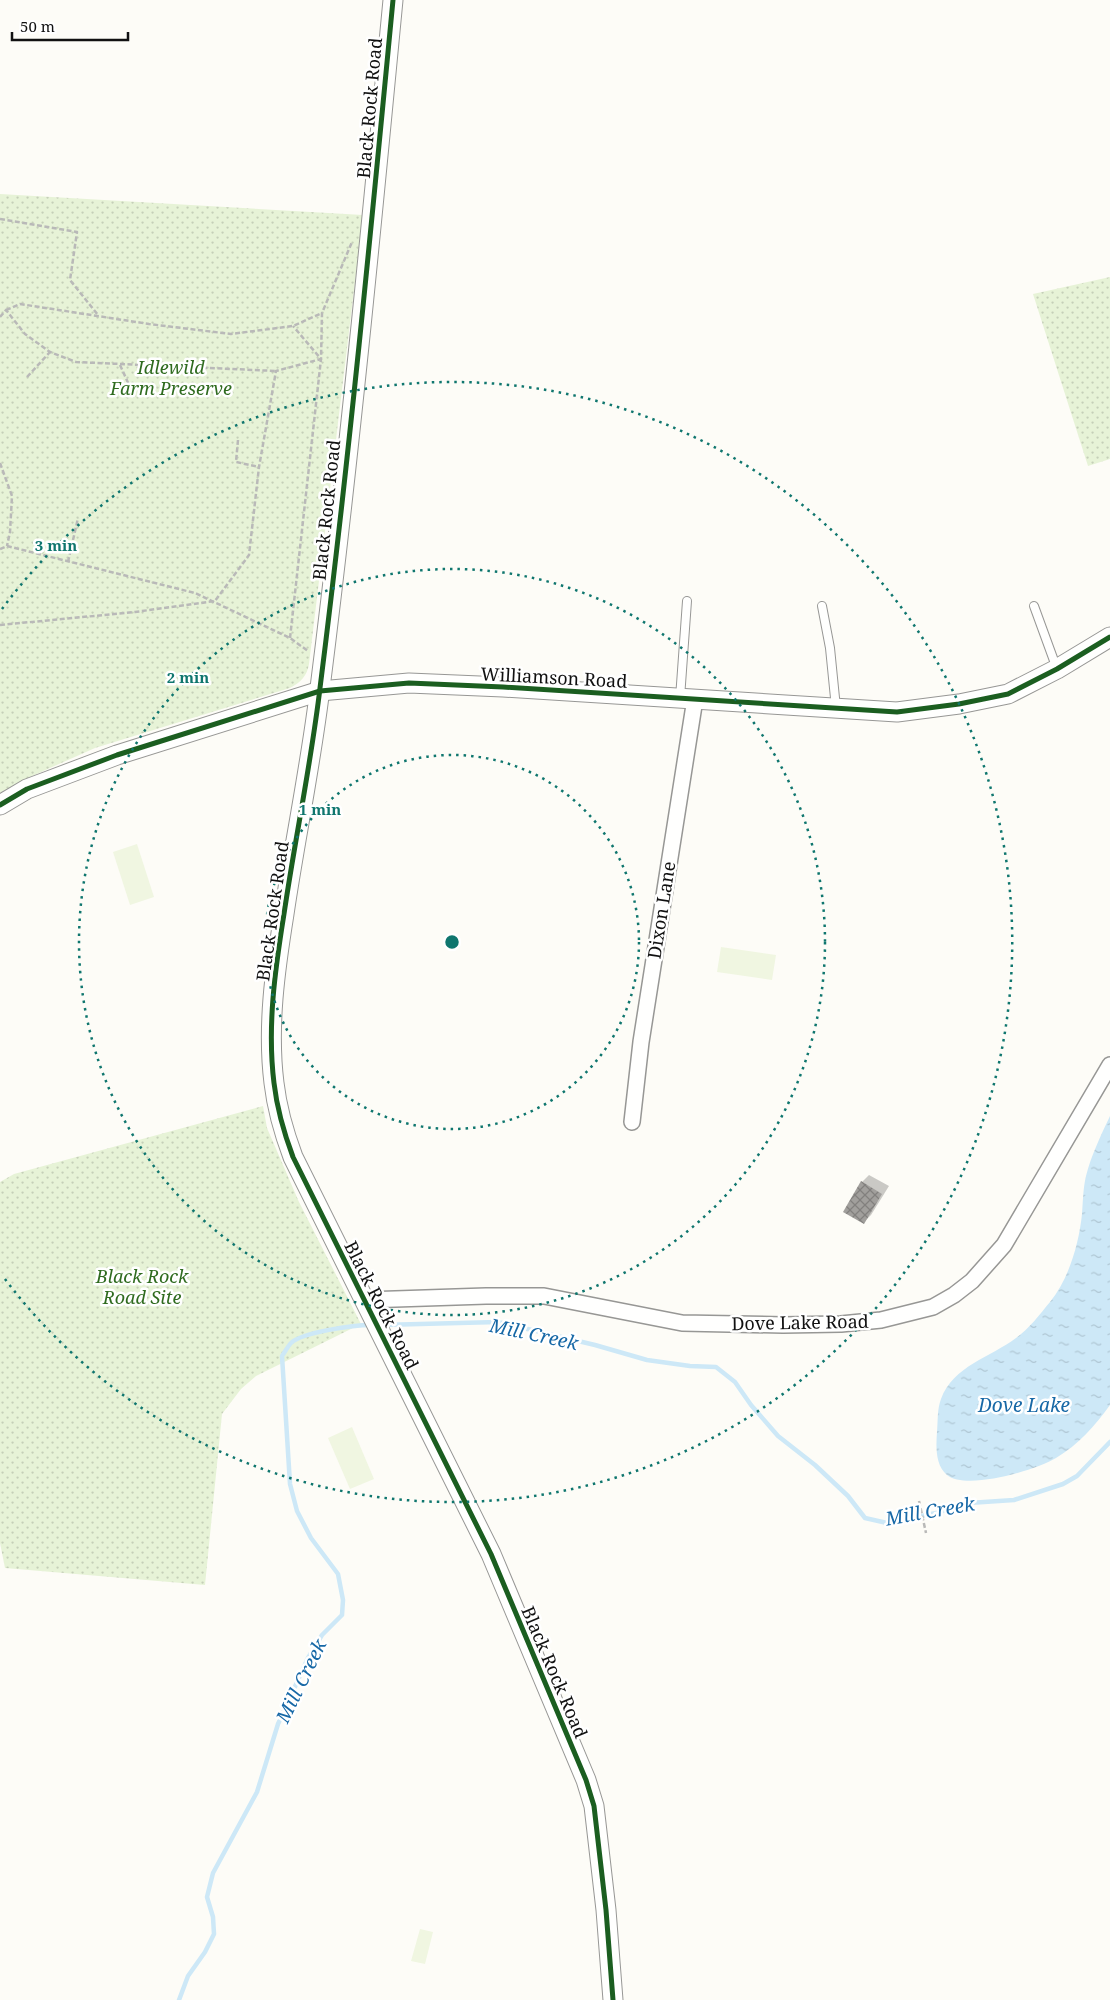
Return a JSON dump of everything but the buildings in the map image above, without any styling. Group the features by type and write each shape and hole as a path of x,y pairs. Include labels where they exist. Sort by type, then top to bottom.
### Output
{"street":[{"name":"Black Rock Road","path":"393,0 375,205 320,691 280,938 274,992 271,1055 274,1086 280,1121 306,1187 369,1308 491,1554 586,1780 594,1806 606,1910 613,2000"},
{"name":"Williamson Road","path":"0,805 27,788 117,755 320,691 409,683 503,687 897,712 959,704 1008,694 1057,669 1110,637"},
{"name":"Dixon Lane","path":"632,1122 687,699"},
{"name":"Dove Lake Road","path":"369,1308 486,1296 544,1296 682,1323 784,1325 842,1324 873,1321 933,1307 954,1295 972,1281 1004,1245 1110,1065"}],"lane":[{"path":"687,601 687,699"},
{"path":"822,606 830,648 836,708"},
{"path":"1034,606 1057,669"}],"path":[{"path":"0,219 77,232 70,280 99,316"},
{"path":"290,638 321,360 322,312 353,239"},
{"path":"0,317 6,310 20,304 231,334 293,326 322,312"},
{"path":"6,310 25,334 50,352 76,362 276,371 321,360"},
{"path":"293,326 321,360"},
{"path":"27,377 50,352"},
{"path":"120,364 135,398"},
{"path":"0,625 135,612 215,601 250,555 258,466 276,371"},
{"path":"238,440 236,462 258,466"},
{"path":"0,463 12,496 10,532 7,546"},
{"path":"68,562 78,518"},
{"path":"0,549 7,546 196,593 290,638 323,662"},
{"path":"919,1502 926,1533"}],"green space":[{"name":"Idlewild Farm Preserve","path":"0,194 363,215 309,664 305,675 290,688 95,748 32,776 0,793"},
{"path":"1110,277 1110,459 1088,466 1033,294"},
{"path":"137,844 154,897 130,905 113,852"},
{"path":"721,947 776,955 772,980 717,972"},
{"name":"Black Rock Road Site","path":"263,1106 267,1128 299,1202 361,1324 256,1376 241,1389 222,1414 205,1585 5,1568 0,1543 0,1182 14,1174"},
{"path":"352,1427 374,1479 350,1489 328,1438"},
{"path":"420,1929 433,1932 425,1964 411,1961"}],"water":[{"name":"Dove Lake","path":"1110,1116 1110,1405 1079,1441 1064,1453 1046,1463 1018,1473 985,1480 970,1481 947,1475 938,1461 936,1443 941,1399 954,1378 963,1370 1006,1345 1025,1330 1050,1302 1063,1283 1076,1249 1088,1168"}],"waterway":[{"name":"Mill Creek","path":"381,1325 498,1322 595,1345 647,1360 690,1366 716,1367 735,1382 751,1405 778,1436 815,1465 848,1496 865,1518 887,1523 936,1513 969,1503 1014,1500 1063,1484 1077,1476 1110,1442"},
{"name":"Mill Creek","path":"179,2000 188,1976 205,1952 214,1934 213,1917 207,1897 213,1873 257,1792 278,1724 308,1658 322,1635 342,1615 343,1600 338,1574 311,1538 297,1511 290,1484 282,1356 291,1343 317,1332 371,1325"}],"cycle path":[{"path":"393,0 331,602 312,745 275,977 271,1041 274,1083 281,1121 293,1157 491,1554 586,1780 594,1806 606,1910 613,2000"},
{"path":"0,805 27,789 117,755 320,691 409,683 503,687 897,712 959,704 1008,694 1057,669 1110,637"}]}
